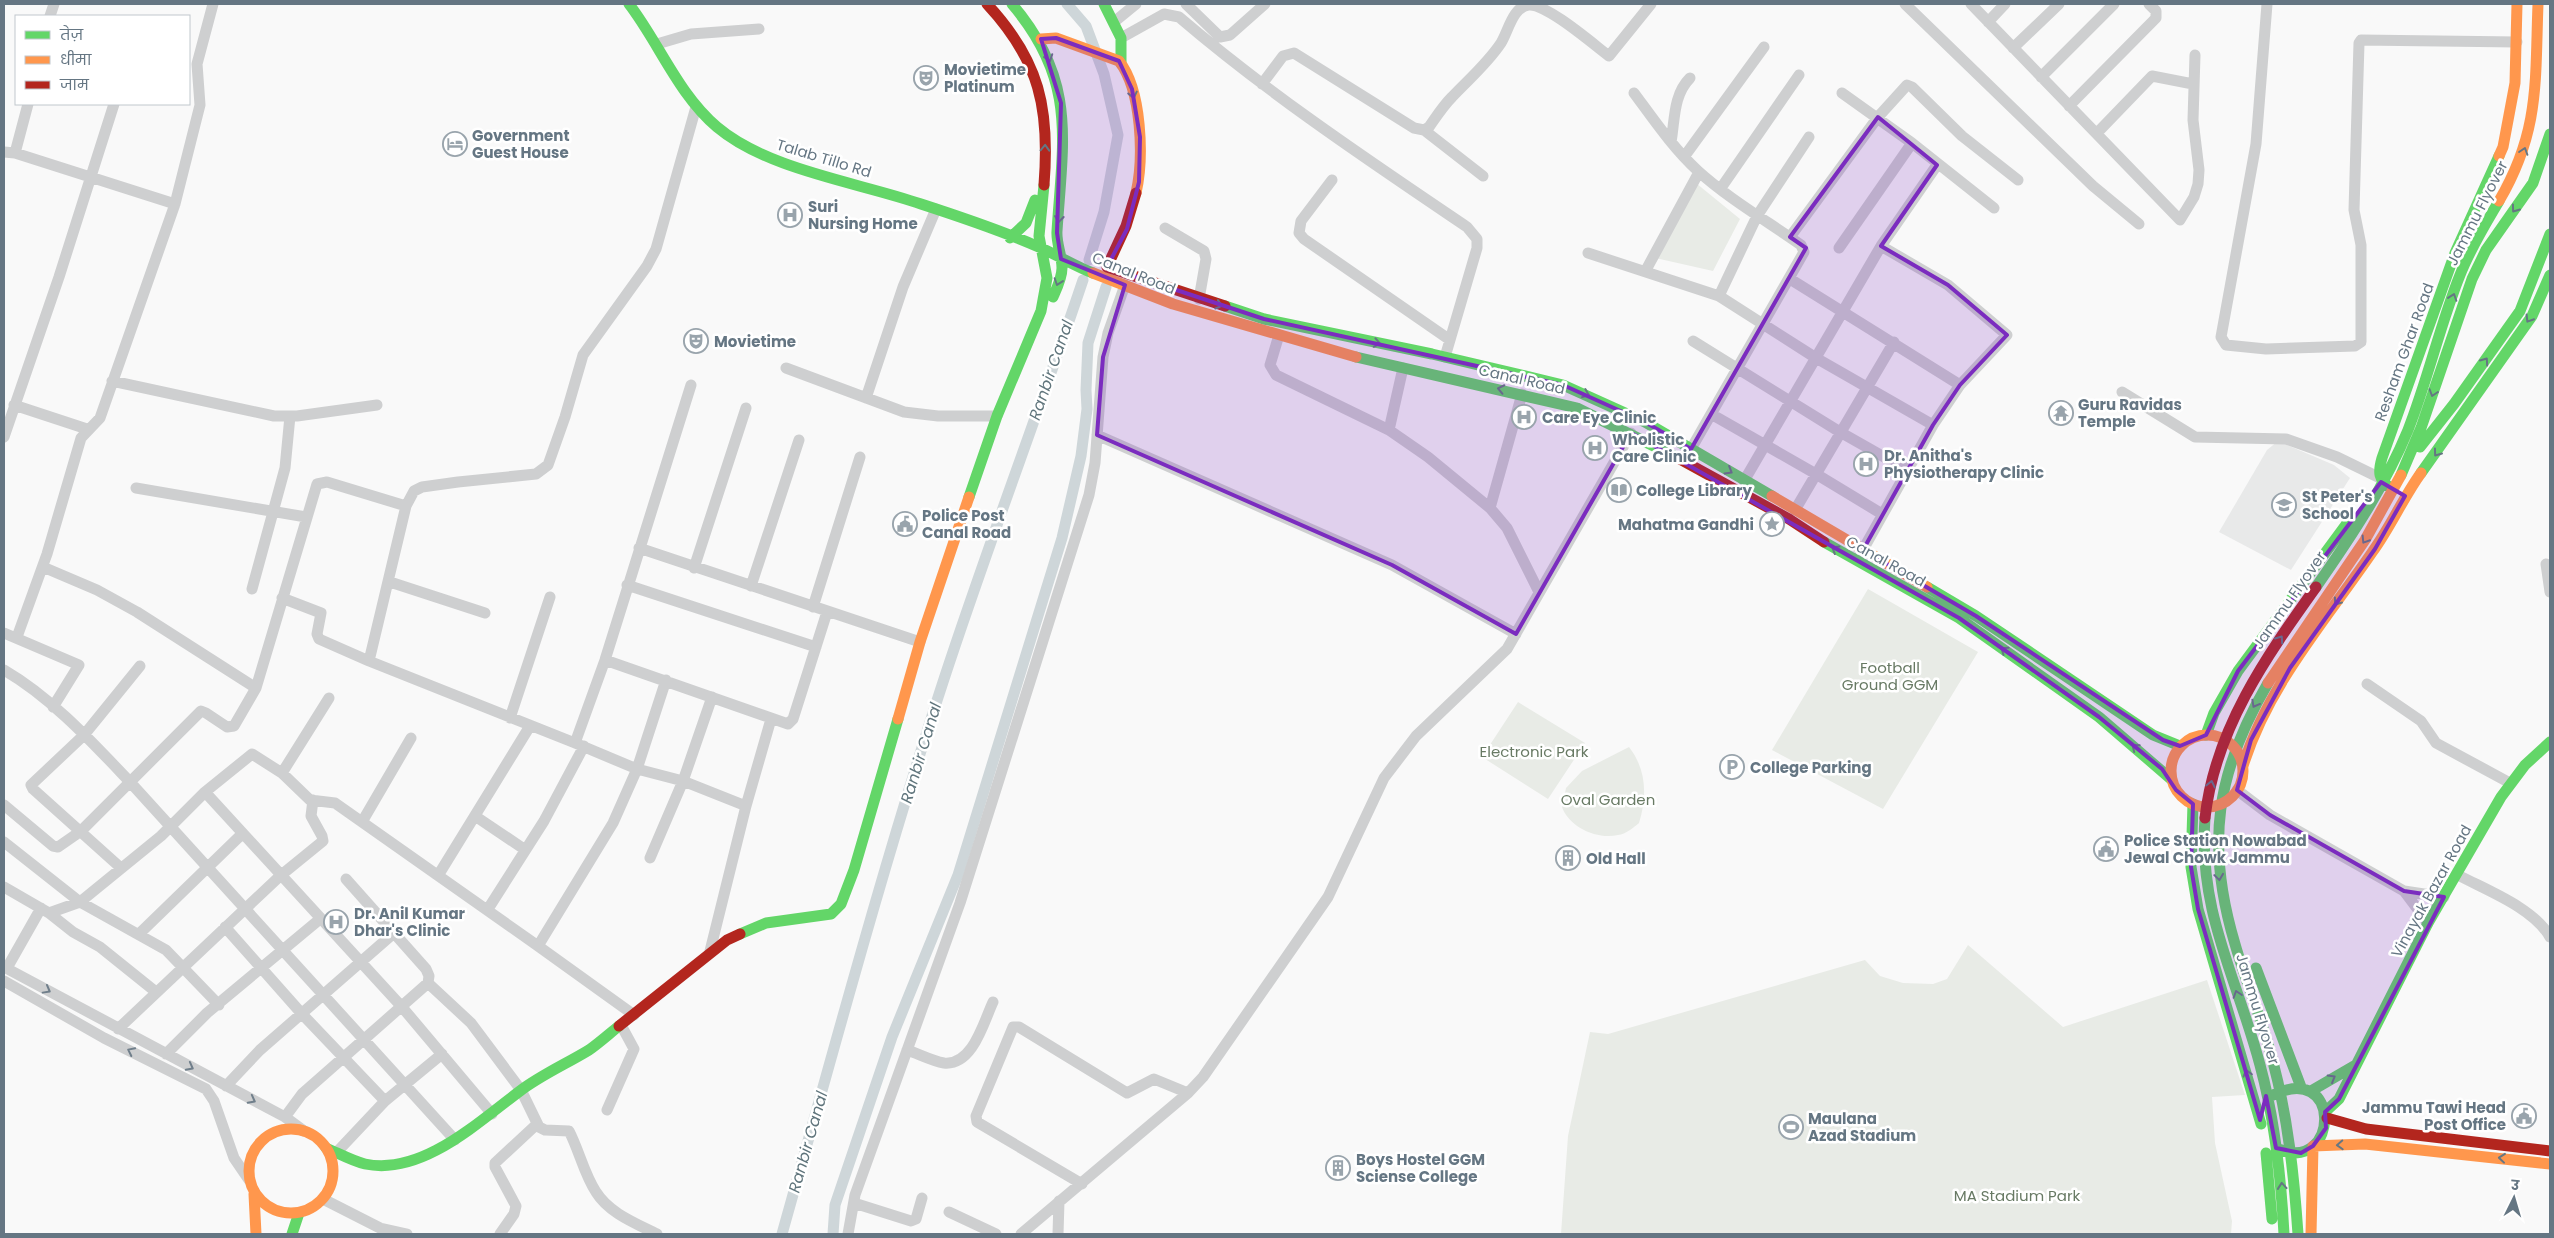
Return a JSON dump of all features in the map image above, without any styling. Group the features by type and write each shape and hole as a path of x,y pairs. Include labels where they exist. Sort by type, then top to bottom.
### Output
{"main road":[{"name":"Talab Tillo Rd","path":"629,4 696,107 716,127 761,154 796,168 880,190 1041,248"},
{"path":"256,1234 254,1194 249,1180 248,1165 253,1151 262,1139 275,1132 290,1129 304,1131 317,1138 331,1150 364,1164 386,1165 414,1160 454,1140 492,1114 522,1090 624,1029 634,1015 727,940 766,922 830,915 842,904 854,870 920,642 997,416 1041,311 1040,301 1047,270 1041,248 1039,229 1044,178 1044,113 1036,78 1024,49 1012,31 987,4"},
{"path":"1012,4 1041,39 1058,84 1061,102 1062,152 1059,254 1061,273 1058,285 1047,308 1041,311"},
{"path":"1041,39 1056,38 1121,63 1121,38 1104,4"},
{"name":"Resham Ghar Road","path":"2379,479 2382,458 2455,253 2503,147 2515,83 2517,4"},
{"name":"Jammu Flyover","path":"2284,1234 2282,1181 2260,1065 2210,907 2204,866 2204,826 2209,789 2219,747 2240,703 2268,657 2352,536 2386,478 2409,427 2470,254 2512,180 2524,153 2531,123 2538,4"},
{"name":"Canal Road","path":"1121,63 1132,90 1140,137 1141,158 1139,182 1130,220 1107,267 1264,319 1445,357 1576,390 1645,422 1976,616 2153,735 2180,746"},
{"name":"Jammu Flyover","path":"2298,1234 2295,1180 2273,1062 2223,904 2218,866 2218,827 2223,789 2236,745 2252,707 2279,662 2364,542 2398,484 2421,429 2482,258 2529,190 2543,161 2550,134"},
{"path":"1010,238 1026,223 1044,178"},
{"path":"2206,734 2214,713 2238,671 2341,530 2379,479 2420,448 2454,404 2520,311 2550,234"},
{"name":"Canal Road","path":"1041,248 1059,254 1125,285 1173,304 1340,353 1577,408 1631,433 1789,519 1856,561 1959,618 2099,717 2171,779"},
{"path":"2246,938 2234,901 2229,865 2233,795 2242,779 2243,766 2251,740 2290,668 2375,549 2405,496 2532,316 2550,275"},
{"path":"2379,479 2405,496"},
{"path":"2233,795 2212,806 2193,804 2180,794 2171,779 2170,767 2180,746 2192,738 2206,734 2219,737 2230,743 2239,754 2243,766"},
{"name":"Vinayak Bazar Road","path":"2326,1115 2339,1099 2354,1066 2428,923 2510,783 2525,765 2550,742"},
{"path":"2193,804 2191,867 2198,909 2264,1135 2272,1234"},
{"path":"2252,957 2306,1089 2322,1102 2326,1115 2326,1128 2322,1138 2301,1153 2286,1153 2273,1146 2264,1135"},
{"path":"2260,1120 2265,1103 2278,1090 2289,1087 2306,1089 2354,1066"},
{"path":"2326,1115 2366,1129 2550,1151"},
{"path":"2313,1146 2365,1144 2550,1164"},
{"path":"2312,1234 2313,1146"},
{"path":"254,1194 266,1206 282,1213 299,1213 312,1208 323,1199 330,1188 334,1174 331,1150"},
{"path":"330,1188 364,1164"},
{"path":"292,1234 299,1213"}],"street":[{"path":"18,637 43,567 81,438 87,429 100,418 175,204 200,105 197,64 214,4"},
{"path":"1114,22 1136,4"},
{"path":"1186,4 1220,37 1230,35 1265,4"},
{"path":"1424,130 1452,97 1488,62 1506,34 1516,12 1530,5 1550,7 1609,56 1651,4"},
{"path":"1905,4 2093,186 2139,224"},
{"path":"1971,4 2181,220 2194,197 2198,177 2193,120 2195,55"},
{"path":"1988,22 2005,4"},
{"path":"2013,48 2059,4"},
{"path":"2041,78 2114,4"},
{"path":"2069,106 2156,18 2156,10 2149,4"},
{"path":"2267,4 2256,144 2221,337 2226,345 2266,349 2355,346 2360,342 2361,245 2354,210 2359,43 2362,40 2517,42"},
{"path":"1121,38 1159,16 1171,14 1179,17 1262,84 1357,153 1467,226 1477,239 1477,248 1445,357"},
{"path":"656,44 691,34 759,29"},
{"path":"1684,157 1764,47"},
{"path":"1262,84 1283,56 1288,53 1294,53 1414,128 1424,130 1483,176"},
{"path":"1721,188 1799,75"},
{"path":"2097,133 2152,76 2193,84"},
{"path":"1671,142 1678,97 1683,85 1690,78"},
{"path":"1790,237 1878,117 1904,86 1910,86 1962,136 2018,180"},
{"path":"1634,93 1671,142 1699,172 1757,216 1801,245 1804,252 1691,449"},
{"path":"1842,93 1878,117 1994,208"},
{"path":"28,105 9,153 91,176 175,204"},
{"path":"4,436 114,105"},
{"path":"369,662 390,582 406,506 414,491 422,487 536,474 551,460 565,417 578,366 587,346 647,266 656,249 696,107"},
{"path":"1719,296 1757,216 1809,137"},
{"path":"1839,248 1912,143"},
{"path":"1744,480 1881,246 1937,165"},
{"path":"1646,270 1699,172"},
{"path":"1332,180 1301,221 1299,233 1304,239 1450,340"},
{"path":"866,398 903,286 936,209"},
{"path":"1165,228 1204,251 1206,259 1199,299"},
{"path":"1856,561 1933,425 1960,385 2007,335 1948,285 1881,246"},
{"path":"1588,253 1646,270 1719,296 1816,358 1933,425"},
{"path":"1790,279 1894,342 1960,385"},
{"path":"848,1234 854,1203 960,903 1089,494 1098,435 1104,357 1108,333 1125,285"},
{"path":"1279,335 1270,365 1276,375 1389,430 1428,457 1490,508 1507,528 1539,592"},
{"path":"1693,341 1840,432 1907,470"},
{"path":"1795,510 1894,342"},
{"path":"786,368 866,398 919,415 997,416"},
{"path":"1389,430 1404,368"},
{"path":"112,381 257,414 290,416 377,405"},
{"path":"488,909 524,849 544,821 580,744 627,585 691,384"},
{"path":"2122,392 2195,437 2275,438 2296,442 2338,457 2379,479"},
{"path":"1490,508 1522,394"},
{"path":"14,405 87,429"},
{"path":"694,568 746,408"},
{"path":"1711,414 1882,514"},
{"path":"252,589 286,468 290,416"},
{"path":"1020,1234 1082,1184 1188,1093 1203,1077 1328,897 1384,778 1410,742 1492,666 1507,649 1631,433"},
{"path":"1098,435 1392,565 1516,634"},
{"path":"751,586 799,440"},
{"path":"813,607 860,457"},
{"path":"4,805 55,847 61,846 81,831 201,711 206,712 227,728 234,726 256,688 314,488 322,482 406,506"},
{"path":"136,488 306,517"},
{"path":"639,548 694,568 920,642"},
{"path":"2546,564 2550,592"},
{"path":"43,567 97,590 137,612 256,688"},
{"path":"390,582 486,613"},
{"path":"627,585 816,646"},
{"path":"510,718 550,596"},
{"path":"282,598 321,613 317,634 319,639 369,662 580,744 637,769 682,782 746,806"},
{"path":"605,660 788,724 793,719 827,612"},
{"path":"4,633 18,637 79,665 79,669 53,708"},
{"path":"121,868 33,789 31,785 84,735 140,666"},
{"path":"4,670 22,680 84,735 130,782 365,1038 454,1140"},
{"path":"538,946 613,823 637,769 666,680"},
{"path":"2367,684 2421,721 2436,743 2510,783"},
{"path":"650,858 682,782 712,697"},
{"path":"282,773 329,698"},
{"path":"710,952 746,806 771,719"},
{"path":"439,874 530,726"},
{"path":"362,822 411,738"},
{"path":"304,1131 285,1117 5,967 45,911 80,902 171,827 205,792 252,754 282,773 312,800 335,803 439,874 634,1015"},
{"path":"205,792 320,920 402,1007 492,1114"},
{"path":"2233,795 2404,891 2444,897"},
{"path":"118,1029 280,876 322,841 322,836 311,816 312,800"},
{"path":"475,816 524,849"},
{"path":"139,934 242,834"},
{"path":"4,842 80,902 166,950 219,1005"},
{"path":"2458,874 2530,914 2546,928 2550,936"},
{"path":"285,1117 302,1094 314,1086 343,1056 428,983 429,976 426,969 346,879"},
{"path":"4,887 100,947 156,992"},
{"path":"2404,891 2428,923"},
{"path":"166,1054 207,1013 320,920"},
{"path":"225,928 302,1014 385,1101"},
{"path":"226,1086 260,1050 395,932"},
{"path":"4,981 104,1038 206,1089 214,1101 218,1117 234,1158 249,1180"},
{"path":"428,983 472,1023 522,1090 534,1118 545,1130 569,1131 596,1193 613,1211 656,1234"},
{"path":"907,1050 946,1063 964,1057 973,1046 993,1002"},
{"path":"1082,1184 977,1122 976,1116 1013,1027 1019,1027 1127,1093 1154,1079 1188,1093"},
{"path":"607,1110 634,1049 624,1029"},
{"path":"331,1150 385,1101 442,1054"},
{"path":"500,1234 514,1214 516,1206 494,1167 495,1163 534,1118"},
{"path":"854,1203 910,1221 916,1219 922,1198"},
{"path":"323,1199 380,1228 407,1234"},
{"path":"1058,1234 1059,1201"},
{"path":"949,1212 996,1234"}],"highlighted area":[{"path":"1056,38 1119,61 1132,89 1140,137 1139,182 1127,229 1107,267 1264,319 1563,385 1645,422 1691,449 1806,248 1790,237 1878,117 1937,165 1881,246 1948,285 2007,335 1960,385 1933,425 1863,550 1976,616 2163,740 2180,746 2206,735 2238,671 2381,482 2405,496 2375,549 2290,668 2251,740 2237,790 2270,815 2404,891 2444,897 2339,1099 2325,1112 2326,1128 2313,1146 2301,1153 2276,1148 2266,1096 2260,1120 2198,909 2191,867 2193,804 2176,790 2162,769 2099,717 1959,618 1631,433 1516,634 1392,565 1097,435 1103,357 1125,285 1061,259 1057,233 1061,103 1041,39"}],"shaded area":[{"name":"St Peter's School","path":"2278,441 2334,465 2350,478 2291,570 2219,532 2267,450"}],"green space":[{"path":"1691,179 1740,219 1713,271 1651,257"},
{"name":"Football Ground GGM","path":"1868,589 1978,652 1883,809 1772,750"},
{"name":"Electronic Park","path":"1518,702 1585,743 1548,799 1482,757"},
{"name":"Oval Garden","path":"1629,747 1639,765 1644,784 1642,813 1639,823 1624,833 1610,836 1593,834 1577,826 1571,821 1562,807 1566,788 1582,771"},
{"name":"MA Stadium Park","path":"1968,945 2063,1027 2207,980 2245,1095 2212,1097 2215,1143 2232,1221 2231,1234 1561,1234 1568,1136 1590,1032 1608,1034 1865,960 1880,976 1903,983 1933,984 1947,979"}],"waterway":[{"name":"Ranbir Canal","path":"1067,4 1086,26 1104,74 1118,135 1104,212 1089,260"},
{"name":"Ranbir Canal","path":"782,1234 860,956 922,748 995,529 1083,280"},
{"name":"Ranbir Canal","path":"833,1234 835,1205 892,1037 958,875 1062,538 1081,456 1087,409 1088,343 1106,287"}],"traffic: fast":[{"path":"629,4 691,99 717,127 738,142 761,154 787,164 896,196 997,230 1041,248 1093,273"},
{"path":"1012,4 1033,32 1047,59 1056,85 1061,111 1063,139 1057,236 1062,268 1053,297"},
{"path":"1104,4 1121,38 1121,63"},
{"path":"2401,475 2421,428 2472,279 2486,250 2533,183 2550,134"},
{"path":"2391,488 2381,479 2380,467 2382,458 2455,253 2499,156"},
{"path":"969,497 997,416 1041,311 1047,278 1039,236 1044,185"},
{"path":"1010,238 1026,223 1035,200"},
{"path":"2316,587 2366,511 2399,451 2422,391 2460,275 2473,246 2499,201"},
{"path":"2420,447 2454,404 2520,311 2550,234"},
{"path":"2421,473 2532,316 2550,275"},
{"path":"1225,306 1264,319 1432,354 1563,385 1645,422 1772,496"},
{"path":"1356,357 1577,408 1676,457"},
{"path":"2206,735 2214,713 2238,671 2348,522"},
{"path":"1824,542 1959,618 2099,717 2171,779"},
{"path":"1927,587 1976,616 2153,735 2180,746"},
{"path":"2268,683 2250,716 2227,778 2221,809 2219,841 2220,874 2235,944 2269,1047 2283,1104 2290,1147 2298,1234"},
{"path":"740,934 766,923 831,914 841,904 854,870 898,719"},
{"path":"2325,1112 2339,1099 2428,923 2501,797 2525,765 2550,742"},
{"path":"2193,804 2191,867 2198,909 2261,1124"},
{"path":"2205,818 2204,852 2207,884 2221,944 2251,1033 2270,1107 2281,1191 2284,1234"},
{"path":"2256,968 2301,1087"},
{"path":"326,1148 360,1163 386,1166 407,1162 428,1154 468,1131 528,1085 589,1050 619,1026"},
{"path":"2311,1091 2354,1066"},
{"path":"2269,1097 2293,1089 2311,1092 2321,1103 2325,1118 2322,1133 2313,1146 2299,1153 2279,1149"},
{"path":"2266,1153 2272,1219"},
{"path":"292,1234 299,1213"}],"traffic: slow":[{"path":"2499,156 2503,147 2515,83 2517,4"},
{"path":"2499,201 2522,152 2529,128 2535,82 2538,4"},
{"path":"1041,39 1056,38 1119,61 1127,74 1137,106 1140,162 1136,193"},
{"path":"1093,273 1173,304 1356,357"},
{"path":"2243,766 2267,708 2283,681 2379,541 2421,473"},
{"path":"2268,683 2365,540 2401,475"},
{"path":"1772,496 1927,587"},
{"path":"898,719 920,642 969,497"},
{"path":"2207,735 2227,741 2237,751 2243,771 2237,791 2227,801 2207,807 2187,801 2177,791 2171,771 2177,751 2187,741 2207,735"},
{"path":"283,1129 299,1129 315,1136 326,1147 333,1163 333,1171 330,1187 321,1201 315,1206 299,1213 283,1213 267,1206 256,1195 249,1179 249,1163 256,1147 267,1136 283,1129"},
{"path":"2311,1234 2313,1146 2365,1144 2550,1164"},
{"path":"254,1194 256,1234"}],"traffic: jam":[{"path":"987,4 1005,25 1019,46 1030,66 1038,87 1043,109 1045,133 1044,185"},
{"path":"1136,193 1126,226 1107,267 1225,306"},
{"path":"1676,457 1789,519 1824,542"},
{"path":"2205,818 2211,785 2231,724 2262,667 2316,587"},
{"path":"619,1026 727,940 740,934"},
{"path":"2327,1118 2366,1129 2550,1151"}],"place":[{"name":"Movietime Platinum","path":"926,78"},
{"name":"Government Guest House","path":"455,144"},
{"name":"Suri Nursing Home","path":"790,215"},
{"name":"Movietime","path":"696,341"},
{"name":"Guru Ravidas Temple","path":"2061,413"},
{"name":"Care Eye Clinic","path":"1524,417"},
{"name":"Wholistic Care Clinic","path":"1595,448"},
{"name":"Dr. Anitha's Physiotherapy Clinic","path":"1866,464"},
{"name":"College Library","path":"1619,490"},
{"name":"St Peter's School","path":"2284,505"},
{"name":"Police Post Canal Road","path":"905,524"},
{"name":"Mahatma Gandhi","path":"1772,524"},
{"name":"College Parking","path":"1732,767"},
{"name":"Police Station Nowabad Jewal Chowk Jammu","path":"2106,849"},
{"name":"Old Hall","path":"1568,858"},
{"name":"Dr. Anil Kumar Dhar's Clinic","path":"336,922"},
{"name":"Jammu Tawi Head Post Office","path":"2524,1116"},
{"name":"Maulana Azad Stadium","path":"1791,1127"},
{"name":"Boys Hostel GGM Sciense College","path":"1338,1168"}]}
